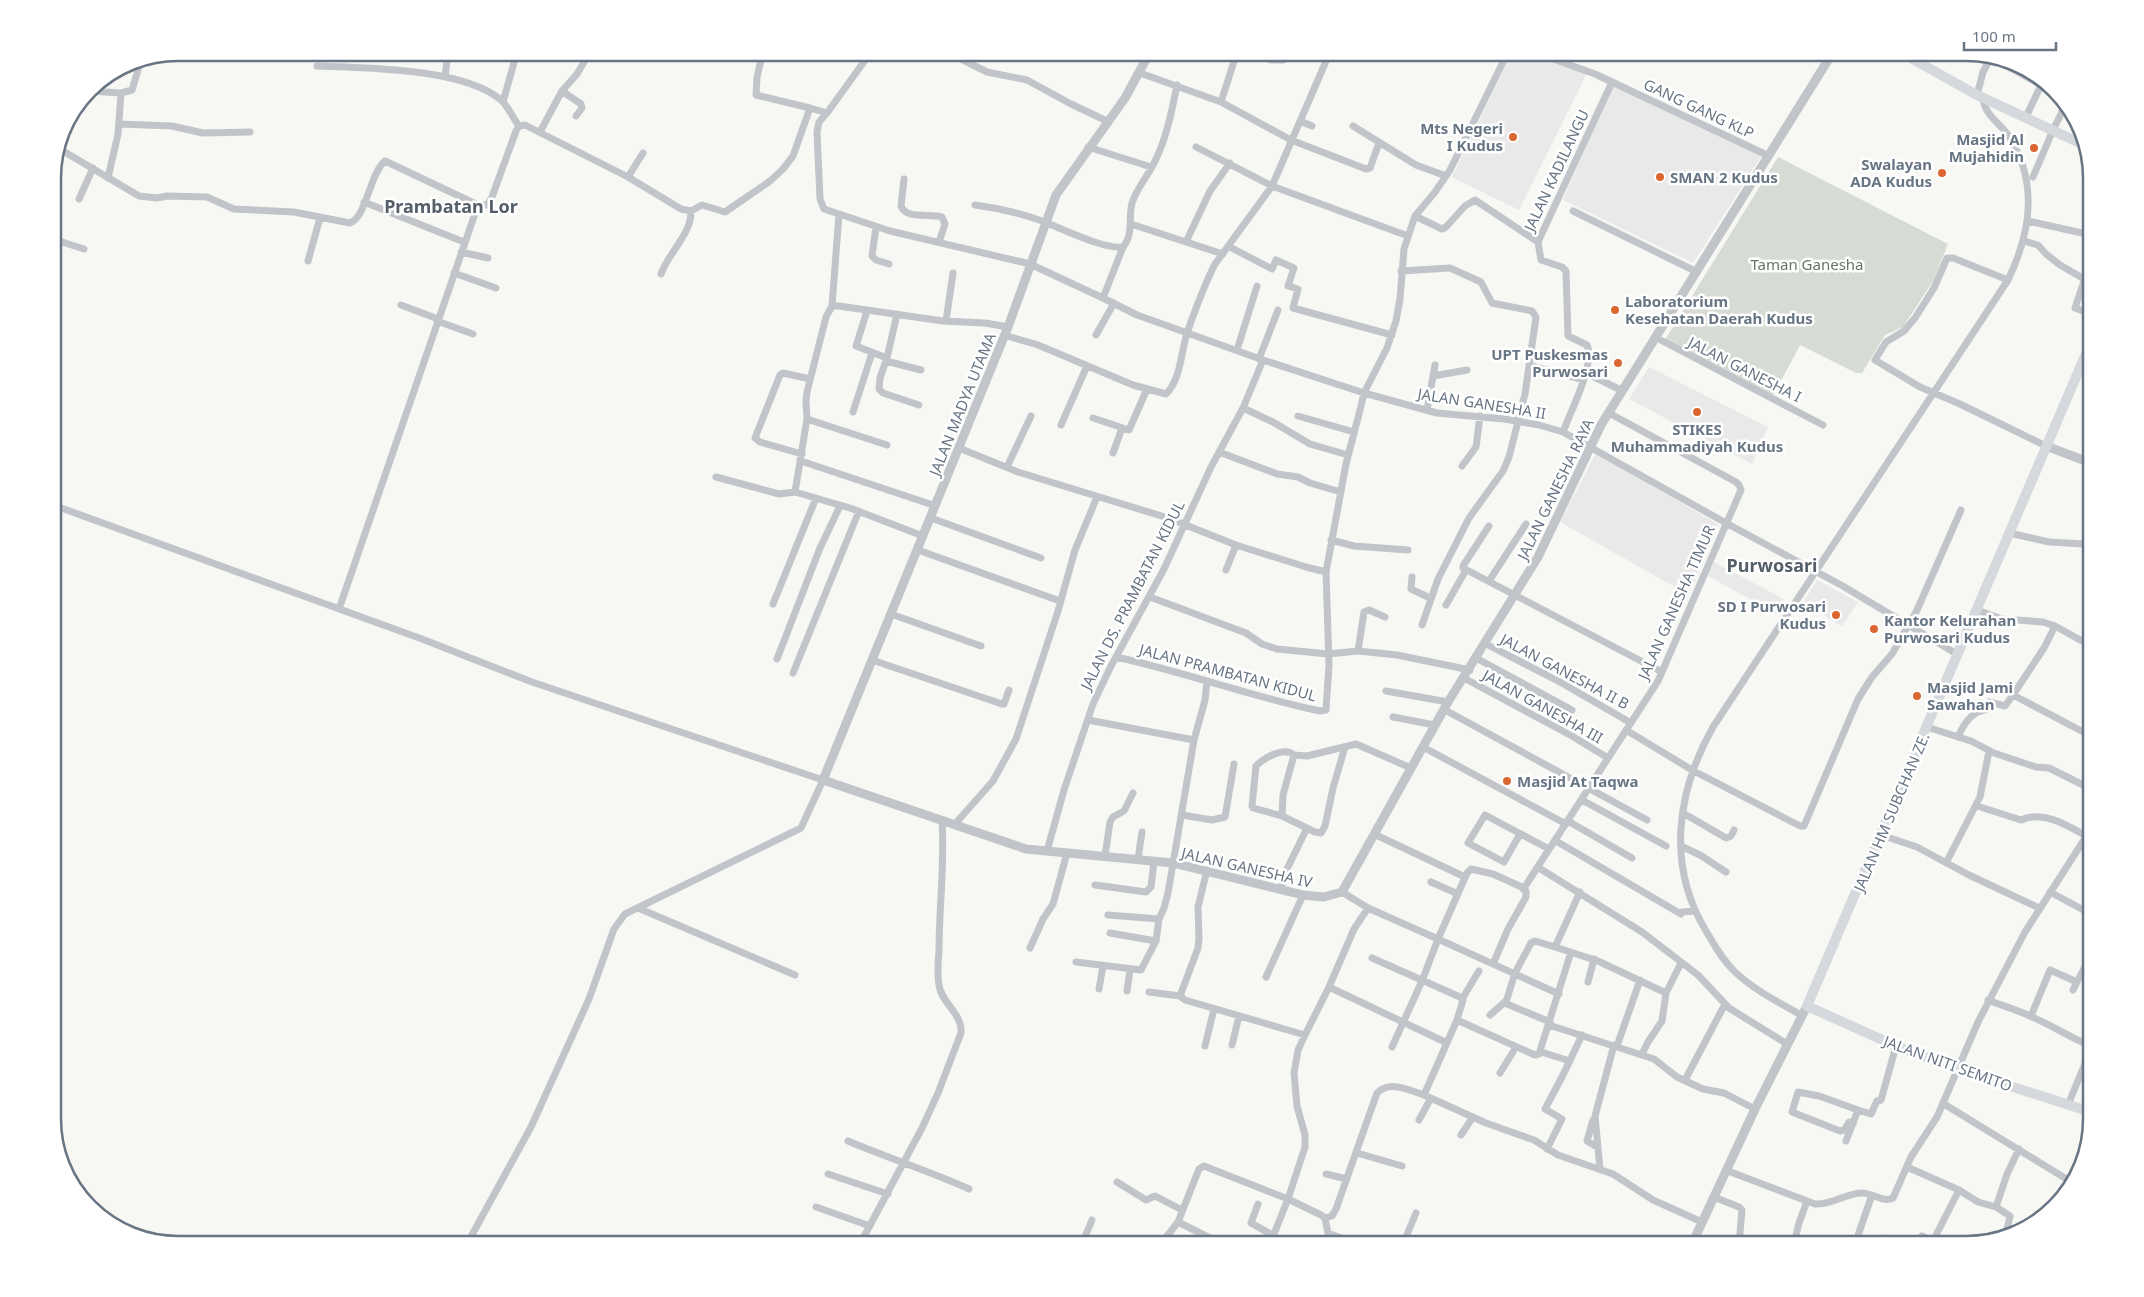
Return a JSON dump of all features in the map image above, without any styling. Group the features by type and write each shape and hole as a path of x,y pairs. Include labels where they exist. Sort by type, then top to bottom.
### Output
{"main road":[{"path":"1916,61 1980,96 2077,142"},
{"name":"JALAN HM SUBCHAN ZE.","path":"1804,1010 1928,727 1957,654 2082,362"},
{"name":"JALAN NITI SEMITO","path":"1804,1010 1957,1069 2083,1109"}],"street":[{"name":"JALAN MADYA UTAMA","path":"823,780 936,506 1006,331 1045,222 1062,184 1088,147 1109,122 1145,61"},
{"path":"1221,102 1234,61"},
{"path":"832,306 946,321 985,323 1087,366 1147,389 1166,394 1174,384 1187,333 1208,277 1222,254 1272,186 1326,61"},
{"name":"JALAN PRAMBATAN KIDUL","path":"1116,656 1254,693 1285,704 1325,711 1328,700 1326,572 1348,455 1364,393 1392,335 1400,299 1404,250 1415,216 1446,176 1503,61"},
{"name":"GANG GANG KLP","path":"1559,61 1612,82 1769,156"},
{"name":"JALAN GANESHA RAYA","path":"1342,892 1435,724 1538,557 1590,446 1609,413 1654,337 1827,61"},
{"path":"445,77 447,62"},
{"path":"503,102 515,62"},
{"path":"540,132 562,91 577,74 584,62"},
{"path":"761,62 757,76 756,95 820,110"},
{"path":"519,126 528,125 628,177 681,209 691,211 702,205 723,212 728,211 770,182 783,169 793,156 820,110 863,62"},
{"path":"966,62 986,72 1027,80 1109,122"},
{"path":"1696,1236 1728,1171 1786,1044 1804,1010 1767,996 1736,973 1716,951 1695,911 1683,870 1681,846 1686,788 1692,770 1713,727 2008,280 2024,241 2028,221 2028,189 2022,163 2008,135 1986,109 1980,96 1983,72 1988,63"},
{"path":"317,66 405,71 445,77 488,92 503,102 519,126"},
{"path":"101,92 121,93 132,90 138,68"},
{"path":"1140,73 1221,102 1291,140 1366,169 1370,168 1379,143"},
{"name":"JALAN KADILANGU","path":"1415,216 1442,229 1465,206 1475,200 1538,242 1612,82"},
{"path":"1103,298 1126,243 1131,224 1132,204 1137,190 1152,167 1170,120 1177,85"},
{"path":"2026,117 2039,88"},
{"path":"562,91 581,104 582,108 576,116"},
{"path":"108,178 119,124 121,93"},
{"name":"JALAN GANESHA II","path":"820,110 817,132 822,208 876,227 990,256 1030,264 1114,303 1137,316 1261,360 1364,393 1450,415 1480,416 1519,421 1563,432 1910,624 1957,654"},
{"path":"2033,177 2062,112"},
{"path":"1300,121 1312,126"},
{"path":"119,124 172,126 203,133 250,132"},
{"path":"64,152 131,192 146,197 207,197 234,210 288,211 345,223 353,222 364,202 372,180 382,163 387,161 485,206 492,197 519,126"},
{"path":"1353,126 1416,165 1446,176"},
{"path":"1088,147 1152,167"},
{"path":"1196,147 1272,186 1307,197 1408,236"},
{"path":"628,177 643,153"},
{"path":"1186,242 1210,191 1230,163"},
{"path":"78,199 93,168"},
{"path":"904,180 901,206 903,210 908,214 940,216 945,220 939,242"},
{"path":"364,202 464,242"},
{"path":"339,609 478,204"},
{"path":"975,205 1022,214 1085,238 1114,247 1123,247"},
{"path":"661,274 669,256 691,223 691,211"},
{"path":"1573,211 1695,271"},
{"path":"795,492 802,457 807,419 806,401 810,379 826,317 832,306 839,214"},
{"path":"308,261 320,218"},
{"path":"2028,221 2082,233"},
{"path":"1131,224 1222,254"},
{"path":"876,227 872,256 876,260 889,264"},
{"path":"2024,241 2038,245 2060,265 2082,278"},
{"path":"62,242 84,249"},
{"path":"1538,242 1541,260 1566,270 1568,333 1570,338 1589,347 1589,361 1563,432"},
{"path":"1228,246 1272,270 1276,260 1294,268 1288,286 1298,289 1294,308 1392,335"},
{"path":"462,252 488,258"},
{"path":"2008,280 1953,258 1948,258 1934,288 1909,327 1886,342 1874,360 1904,378 1933,392 2046,446 2082,460"},
{"path":"1401,271 1450,268 1481,282 1492,302 1534,312 1536,317 1519,421 1504,471 1468,518 1430,598 1422,624"},
{"path":"454,273 496,288"},
{"path":"946,321 953,273"},
{"path":"1237,350 1257,286"},
{"path":"2082,292 2074,308 2082,311"},
{"path":"1096,335 1114,303"},
{"path":"401,305 473,334"},
{"name":"JALAN DS. PRAMBATAN KIDUL","path":"1047,851 1064,790 1093,704 1116,656 1150,597 1219,452 1243,408 1278,310"},
{"path":"867,311 856,346 886,360 921,370"},
{"path":"897,314 880,378 879,389 883,393 919,406"},
{"name":"JALAN GANESHA I","path":"1654,337 1823,424"},
{"path":"853,412 872,353"},
{"path":"1427,410 1435,365"},
{"path":"1529,365 1584,377 1623,391"},
{"path":"1061,425 1087,366"},
{"path":"1434,376 1467,370"},
{"path":"810,379 783,373 780,375 755,438 760,442 936,506"},
{"path":"1093,418 1130,429 1147,389"},
{"path":"1243,408 1310,444 1348,455"},
{"name":"JALAN GANESHA TIMUR","path":"1538,868 1662,672 1740,490 1739,484 1609,413"},
{"path":"1008,467 1031,416"},
{"path":"1298,416 1354,432"},
{"path":"1462,466 1476,447 1480,416"},
{"path":"807,419 887,445"},
{"path":"1113,452 1122,428"},
{"path":"959,448 1079,492 1185,525 1236,545 1306,568 1326,572"},
{"path":"1219,452 1272,472 1298,477 1310,483 1341,492"},
{"path":"716,477 778,494 795,492 859,511 923,536"},
{"path":"954,825 993,781 1016,739 1056,600 1096,497"},
{"path":"773,604 816,498"},
{"path":"777,659 823,541 840,506"},
{"path":"62,508 339,609 532,682 823,780 801,828 625,914 614,929 589,999 531,1127 471,1236"},
{"path":"1626,730 1692,770 1800,826 1804,826 1858,699 1872,677 1888,660 1910,624 1922,601 1961,510"},
{"path":"793,673 859,511"},
{"path":"931,518 1041,558"},
{"path":"1489,582 1526,524"},
{"path":"1489,526 1463,566 1466,570 1662,672"},
{"path":"2009,533 2049,542 2082,544"},
{"path":"1332,540 1354,546 1408,550"},
{"path":"1226,570 1236,545"},
{"path":"918,550 1056,600"},
{"path":"1446,605 1466,570"},
{"path":"1412,577 1411,589 1430,598"},
{"path":"1150,597 1246,633 1262,644 1290,652 1328,654 1358,651 1415,658 1470,670"},
{"path":"1358,651 1364,612 1369,610 1385,618"},
{"path":"1977,610 2002,619 2039,621 2055,626 2082,641"},
{"path":"891,614 981,646"},
{"path":"1958,737 1965,721 1981,710 1986,710 1989,702 2005,706 2044,648 2055,626"},
{"name":"JALAN GANESHA II B","path":"1486,644 1560,682 1631,723"},
{"path":"1476,658 1572,710"},
{"path":"872,660 1002,704 1004,704 1009,690"},
{"name":"JALAN GANESHA III","path":"1464,678 1572,736 1608,758"},
{"path":"1076,962 1130,970 1142,969 1156,941 1159,919 1164,908 1173,863 1194,740 1202,717 1207,681"},
{"path":"1386,691 1447,706 1589,789 1647,820"},
{"path":"2013,695 2083,732"},
{"path":"1393,717 1435,724"},
{"path":"1088,720 1194,740"},
{"path":"1928,727 2036,767 2049,768 2082,785"},
{"path":"1345,747 1324,830 1319,833 1282,816 1253,808 1251,800 1256,766 1260,761 1284,751 1303,756 1345,747 1359,744 1411,768"},
{"path":"1423,747 1632,858"},
{"path":"1946,862 1977,806 1985,779 1989,751"},
{"path":"1282,816 1283,795 1294,755"},
{"path":"1182,815 1212,820 1225,818 1234,764"},
{"name":"JALAN GANESHA IV","path":"823,780 1026,848 1173,863 1281,888 1303,895 1324,897 1342,892"},
{"path":"1105,856 1110,822 1126,809 1133,793"},
{"path":"1582,800 1666,846"},
{"path":"1977,806 2021,820 2031,816 2041,816 2083,835"},
{"path":"1683,813 1726,838 1731,836 1734,830"},
{"path":"1520,834 1504,862 1468,844 1485,815 1549,849"},
{"path":"864,1236 888,1194 938,1094 961,1032 961,1024 942,995 939,985 939,927 944,855 942,820"},
{"path":"1281,888 1287,869 1307,828"},
{"path":"1138,859 1142,832"},
{"path":"1374,834 1465,877"},
{"path":"1881,835 1903,841 2039,908"},
{"path":"1556,841 1680,914 1682,912 1695,911"},
{"path":"1728,1171 1819,1204 1858,1193 1866,1193 1888,1200 1893,1198 1911,1157 1933,1126 1944,1104 1957,1069 1988,1000 2039,908 2083,841"},
{"path":"1681,846 1700,855 1726,872"},
{"path":"1030,948 1043,919 1053,904 1067,853"},
{"path":"1095,885 1146,892 1151,887 1154,860"},
{"path":"1522,888 1538,868 1580,892 1642,932 1698,975 1725,1004 1763,1031 1786,1044"},
{"path":"1392,1047 1422,982 1465,877 1471,869 1479,869 1526,891 1526,897 1508,929 1493,964"},
{"path":"1180,996 1198,948 1198,907 1207,870"},
{"path":"1431,882 1458,894"},
{"path":"1342,892 1368,908 1559,994"},
{"path":"1555,947 1580,892"},
{"path":"2050,892 2083,909"},
{"path":"1266,977 1303,895"},
{"path":"638,908 795,975"},
{"path":"1258,1204 1251,1223 1274,1236 1306,1141 1297,1106 1294,1083 1296,1058 1354,929 1368,908"},
{"path":"1108,915 1159,919"},
{"path":"1110,933 1156,941"},
{"path":"1490,1015 1506,1001 1515,973 1532,941 1594,960 1666,993"},
{"path":"1541,1052 1571,952"},
{"path":"1372,958 1422,982 1462,998"},
{"path":"1588,982 1594,960"},
{"path":"1642,1054 1662,1021 1666,993 1682,964"},
{"path":"1099,989 1103,966"},
{"path":"1127,991 1130,970"},
{"path":"1419,1120 1463,1004 1462,998 1479,970"},
{"path":"2031,1016 2050,970 2077,982"},
{"path":"2073,990 2083,971"},
{"path":"1600,1169 1600,1156 1597,1148 1587,1141 1616,1046 1640,980"},
{"path":"1329,987 1447,1043"},
{"path":"1149,992 1180,996 1185,1000 1305,1036"},
{"path":"1988,1000 2031,1016 2083,1043"},
{"path":"1506,1001 1507,1004 1549,1024 1642,1054 1684,1080 1703,1089 1724,1093 1755,1109"},
{"path":"1684,1080 1725,1004"},
{"path":"1205,1046 1214,1009"},
{"path":"1232,1045 1239,1016"},
{"path":"1457,1020 1535,1055 1541,1052 1570,1061"},
{"path":"1547,1149 1562,1119 1545,1109 1582,1035"},
{"path":"1852,1124 1850,1122 1844,1130 1840,1131 1792,1112 1798,1092 1819,1096 1871,1114 1877,1101 1881,1100 1896,1046"},
{"path":"1500,1073 1516,1047"},
{"path":"2068,1105 2083,1069"},
{"path":"1325,1218 1334,1213 1357,1153 1374,1099 1382,1089 1398,1087 1427,1096 1473,1117 1527,1137 1567,1159 1600,1169 1621,1178 1653,1200 1702,1222"},
{"path":"1944,1104 2066,1179"},
{"path":"1846,1141 1858,1110"},
{"path":"1461,1135 1473,1117"},
{"path":"848,1141 903,1164 929,1170 969,1189"},
{"path":"1996,1207 2007,1174 2019,1149"},
{"path":"1357,1153 1402,1166"},
{"path":"1167,1236 1178,1222 1199,1169 1204,1166 1288,1199 1325,1218"},
{"path":"1907,1167 1958,1190 1978,1202 1996,1207 2010,1216 2007,1228"},
{"path":"828,1174 888,1194"},
{"path":"1326,1174 1347,1180"},
{"path":"1117,1182 1146,1200 1156,1196 1182,1210"},
{"path":"1939,1236 1958,1190"},
{"path":"1858,1236 1872,1195"},
{"path":"1714,1197 1742,1210 1740,1236"},
{"path":"1797,1236 1799,1223 1808,1201"},
{"path":"816,1208 870,1226"},
{"path":"1405,1236 1416,1213"},
{"path":"1325,1218 1328,1233 1336,1236"},
{"path":"1085,1236 1092,1220"},
{"path":"1178,1222 1206,1236"}],"shaded area":[{"name":"Mts Negeri I Kudus","path":"1508,61 1555,61 1587,73 1519,210 1452,177"},
{"name":"SMAN 2 Kudus","path":"1613,84 1762,155 1693,263 1563,200"},
{"name":"STIKES Muhammadiyah Kudus","path":"1649,367 1768,427 1752,464 1629,399"},
{"path":"1596,453 1719,525 1689,595 1560,522"},
{"path":"1714,562 1784,599 1777,614 1708,576"},
{"name":"SD I Purwosari Kudus","path":"1817,580 1858,602 1842,626 1803,603"}],"green space":[{"name":"Taman Ganesha","path":"1778,157 1948,244 1933,281 1903,327 1885,335 1862,373 1856,373 1800,345 1774,394 1771,395 1665,340"}],"place":[{"name":"Mts Negeri I Kudus","path":"1513,137"},
{"name":"Masjid Al Mujahidin","path":"2034,148"},
{"name":"Swalayan ADA Kudus","path":"1942,173"},
{"name":"SMAN 2 Kudus","path":"1660,177"},
{"name":"Laboratorium Kesehatan Daerah Kudus","path":"1615,310"},
{"name":"UPT Puskesmas Purwosari","path":"1618,363"},
{"name":"STIKES Muhammadiyah Kudus","path":"1697,412"},
{"name":"SD I Purwosari Kudus","path":"1836,615"},
{"name":"Kantor Kelurahan Purwosari Kudus","path":"1874,629"},
{"name":"Masjid Jami Sawahan","path":"1917,696"},
{"name":"Masjid At Taqwa","path":"1507,781"}],"district":[{"name":"Prambatan Lor","path":"451,206"},
{"name":"Purwosari","path":"1772,565"}]}
